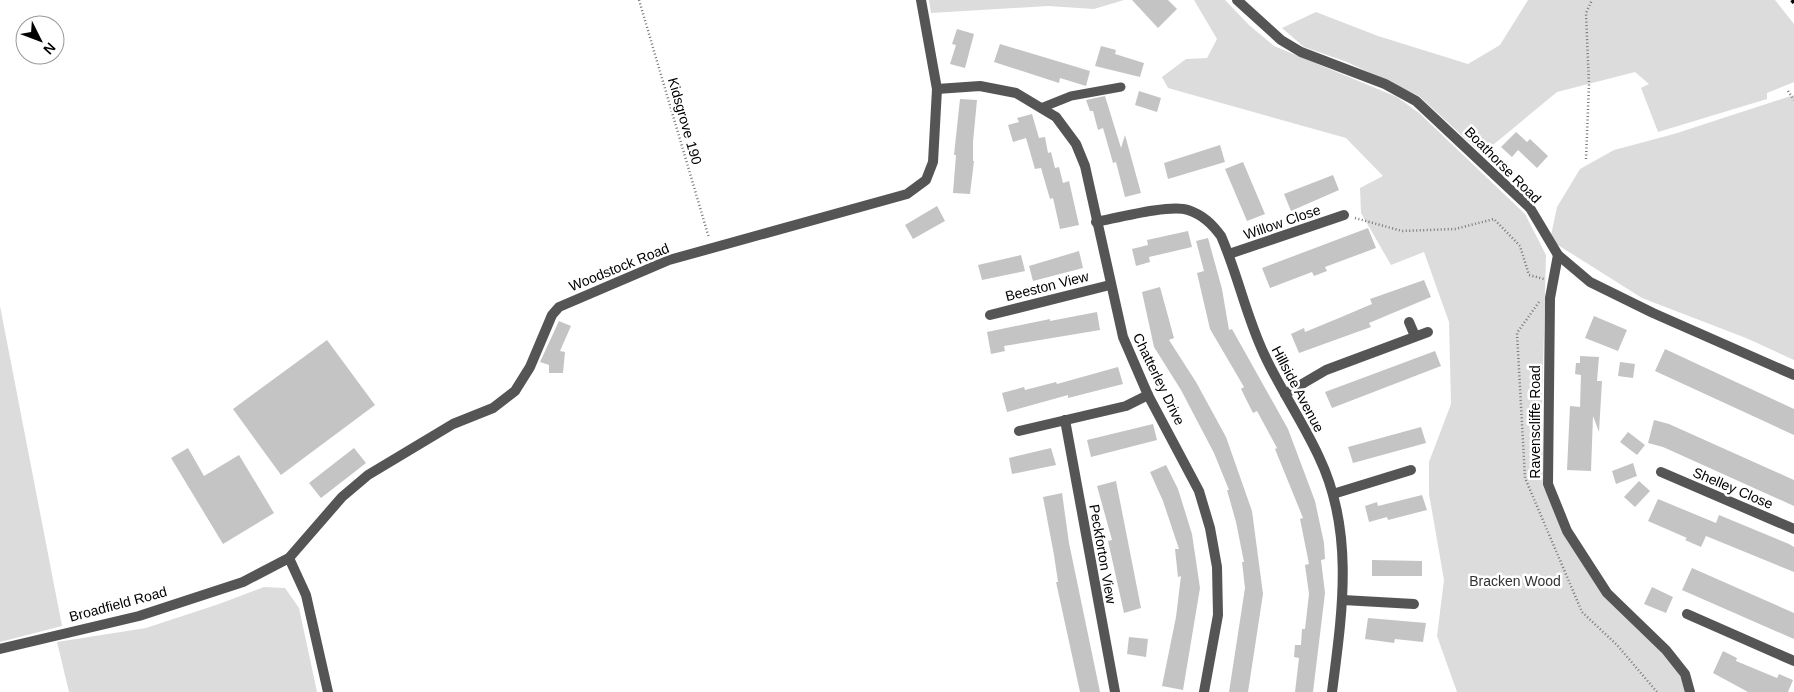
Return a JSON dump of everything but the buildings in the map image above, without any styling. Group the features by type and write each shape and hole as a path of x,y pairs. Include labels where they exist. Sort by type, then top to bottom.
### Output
{"street":[{"name":"Woodstock Road","path":"243,582 289,558 342,497 368,475 453,424 493,408 515,391 530,367 552,315 559,307 668,260 907,194 926,180 934,162 936,89 922,0"},
{"name":"Boathorse Road","path":"1237,0 1262,25 1281,40 1301,52 1385,84 1416,102 1530,208 1558,254 1590,282 1653,313 1794,375"},
{"name":"Chatterley Drive","path":"936,89 980,86 1016,93 1056,117 1076,144 1085,166 1123,337 1148,395 1199,492 1210,528 1217,567 1218,615 1204,692"},
{"name":"Hillside Avenue","path":"1096,222 1172,208 1187,209 1212,224 1221,236 1229,254 1251,325 1264,354 1320,458 1334,494 1343,545 1343,600 1332,692"},
{"name":"Willow Close","path":"1229,254 1344,215"},
{"name":"Ravenscliffe Road","path":"1558,254 1550,298 1548,484 1567,531 1607,594 1666,650 1685,674 1690,692"},
{"name":"Beeston View","path":"990,315 1110,284"},
{"path":"1408,322 1415,336"},
{"path":"1285,394 1326,370 1428,332"},
{"path":"1019,431 1126,406 1148,395"},
{"name":"Peckforton View","path":"1065,420 1114,692"},
{"path":"1334,494 1410,470"},
{"name":"Shelley Close","path":"1661,472 1794,529"},
{"path":"289,558 306,595 328,692"},
{"name":"Broadfield Road","path":"0,649 138,616 243,582"},
{"path":"1343,600 1414,604"},
{"path":"1686,614 1794,661"}],"lane":[{"path":"1040,108 1071,96 1121,87"}],"path":[{"name":"Kidsgrove 190","path":"639,0 712,248"},
{"path":"1586,159 1589,86 1586,13 1592,0"},
{"path":"1788,91 1794,100"},
{"path":"1344,215 1402,231 1455,230 1494,219 1520,246 1529,275 1553,281"}],"green space":[{"path":"929,0 1124,0 1094,9 1048,6 931,13"},
{"name":"Bracken Wood","path":"1194,0 1225,0 1249,25 1274,46 1397,97 1419,113 1525,214 1546,255 1542,406 1543,486 1567,531 1607,593 1666,650 1681,678 1686,692 1457,692 1437,636 1444,580 1429,494 1429,462 1451,404 1449,322 1424,252 1391,265 1361,213 1360,188 1383,176 1346,138 1168,88 1162,77 1186,59 1207,58 1217,39"},
{"path":"1528,0 1775,0 1794,24 1794,82 1767,93 1767,99 1658,132 1641,88 1649,84 1635,72 1557,92 1482,154 1419,96 1347,62 1304,47 1282,28 1316,12 1378,36 1468,64 1500,45"},
{"path":"1794,95 1794,360 1746,338 1642,298 1550,240 1557,207 1580,169 1614,150 1674,134"},
{"path":"0,306 62,626 0,642"},
{"path":"264,587 285,588 299,608 317,692 69,692 57,642 146,628"}]}
